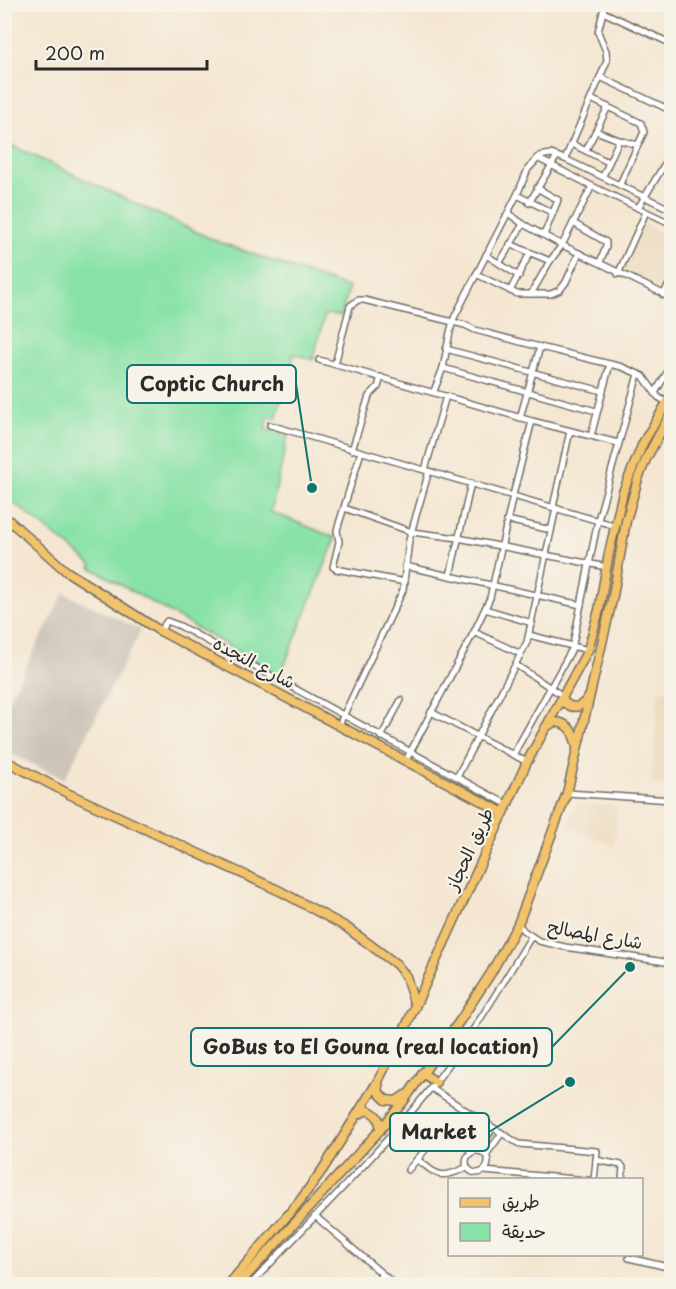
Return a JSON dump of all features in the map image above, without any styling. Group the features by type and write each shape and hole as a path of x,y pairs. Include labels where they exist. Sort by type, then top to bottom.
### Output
{"main road":[{"name":"طريق الحجاز","path":"229,1284 299,1202 359,1114 378,1081 527,762 588,650 599,610 623,492 643,443 669,398"},
{"path":"239,1284 380,1130 411,1090 491,973 518,924 567,793 613,596 626,521 647,457 672,411"},
{"name":"شارع النجده","path":"4,516 66,570 160,631 504,813"},
{"path":"563,697 566,704 577,707 590,698"},
{"path":"544,729 554,722 566,725 574,735 577,750"},
{"path":"4,760 69,794 280,891 346,927 396,964 405,976 415,1006"},
{"path":"422,1073 434,1085"},
{"path":"378,1081 379,1093 386,1100 396,1101 411,1090"},
{"path":"359,1114 366,1110 376,1115 380,1130"}],"street":[{"path":"565,159 607,57 598,34 605,4"},
{"path":"603,12 672,44"},
{"path":"600,77 672,111"},
{"path":"591,99 643,125 644,132 620,184"},
{"path":"586,150 608,107"},
{"path":"596,130 638,145"},
{"path":"603,176 619,140"},
{"path":"572,144 608,162"},
{"path":"638,208 672,152"},
{"path":"434,391 453,322 528,169 537,158 548,154 565,159 672,210"},
{"path":"529,203 557,156"},
{"path":"537,158 672,224"},
{"path":"531,294 562,245 592,186"},
{"path":"537,188 558,200 544,235"},
{"path":"517,195 553,213"},
{"path":"618,274 646,212"},
{"path":"508,213 523,224 562,245 600,262 618,274 672,298"},
{"path":"573,223 606,242 600,262"},
{"path":"500,262 523,224"},
{"path":"510,244 550,261"},
{"path":"510,291 530,253"},
{"path":"476,274 517,294 550,294 560,290 566,282 579,253"},
{"path":"486,255 519,276"},
{"path":"663,295 672,279"},
{"path":"335,364 350,306 358,300 453,322 622,367 647,380 655,393 669,398"},
{"path":"520,418 540,347"},
{"path":"446,349 602,391"},
{"path":"319,360 434,391 520,418 618,443"},
{"path":"591,436 610,364"},
{"path":"655,393 672,364"},
{"path":"442,368 596,411"},
{"path":"513,755 573,646 598,520 638,374"},
{"path":"352,450 369,396 378,387 381,377"},
{"path":"338,727 402,593 412,532 446,396"},
{"path":"405,762 474,632 494,586 507,520 532,421"},
{"path":"270,425 616,526"},
{"path":"457,777 516,665 529,635 570,431"},
{"path":"361,452 337,531 339,542 333,567 405,582"},
{"path":"450,576 471,483"},
{"path":"344,508 412,532 458,538 607,567"},
{"path":"507,520 551,530"},
{"path":"405,566 581,605"},
{"path":"485,609 532,623"},
{"path":"160,631 167,621 508,805"},
{"path":"474,632 521,654"},
{"path":"529,635 588,650"},
{"path":"516,665 563,697"},
{"path":"381,737 401,700"},
{"path":"431,712 527,762"},
{"path":"567,793 672,800"},
{"name":"شارع المصالح","path":"518,924 531,937 565,947 672,963"},
{"path":"251,1284 405,1120 434,1085 465,1043 531,937"},
{"path":"434,1085 519,1144 597,1151 594,1178"},
{"path":"493,1128 475,1151 466,1158 467,1167 476,1174 484,1171 557,1178"},
{"path":"408,1170 438,1135 443,1133 486,1155"},
{"path":"486,1155 502,1133"},
{"path":"484,1171 489,1164 486,1155"},
{"path":"417,1159 441,1175 452,1174 467,1167"},
{"path":"596,1160 621,1165 623,1167 622,1178"},
{"path":"329,1186 337,1193"},
{"path":"315,1216 394,1284"},
{"path":"628,1258 672,1268"},
{"path":"379,1284 381,1273"}],"shaded area":[{"path":"644,224 671,238 671,264 658,290 620,271"},
{"path":"64,593 141,630 64,779 5,751 4,709"},
{"path":"659,690 671,691 671,786 651,784"},
{"path":"577,803 618,805 614,845 567,827"}],"green space":[{"path":"4,142 216,241 349,288 341,316 325,314 313,360 294,354 276,419 268,416 265,429 288,435 271,512 336,538 280,676 90,567 92,565 5,496"}],"place":[{"name":"Coptic Church","path":"312,488"},
{"name":"GoBus to El Gouna (real location)","path":"630,967"},
{"name":"Market","path":"570,1082"}]}
